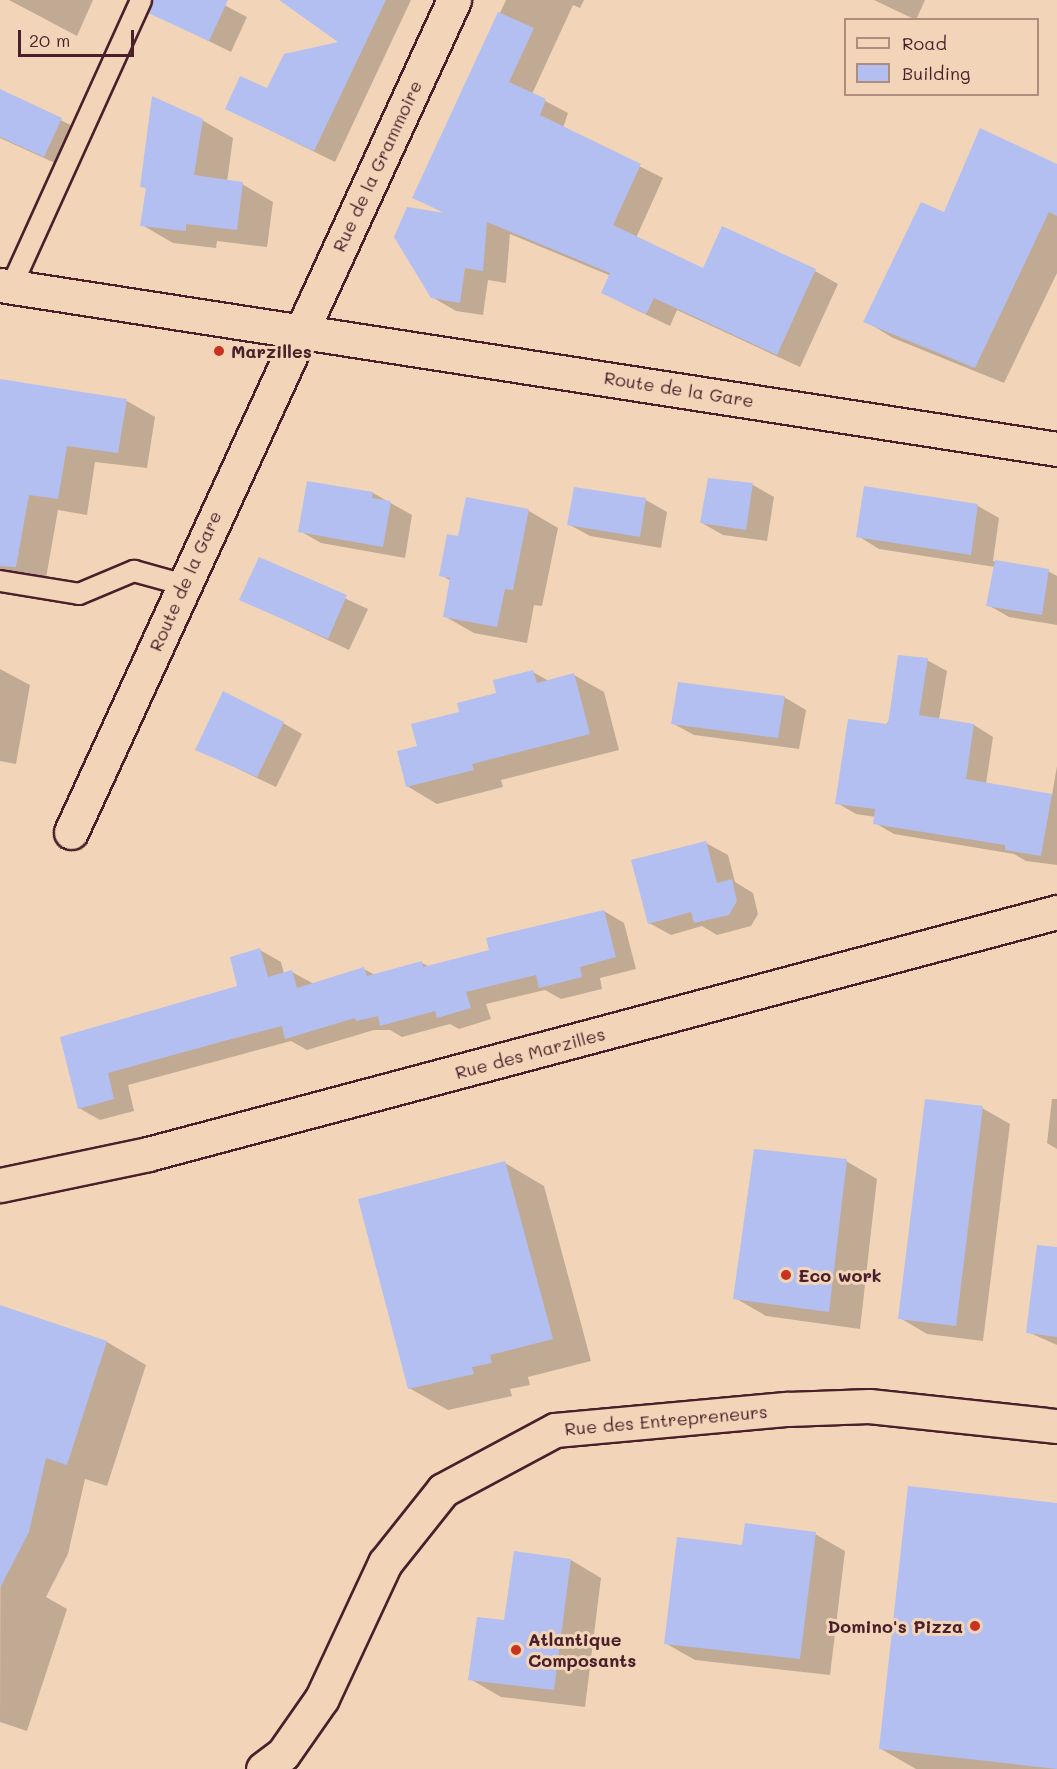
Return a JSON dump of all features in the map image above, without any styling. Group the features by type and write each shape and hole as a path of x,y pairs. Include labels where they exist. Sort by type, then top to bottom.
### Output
{"street":[{"name":"Rue de la Grammoire","path":"301,331 454,0"},
{"name":"Route de la Gare","path":"6,286 1057,449"},
{"name":"Route de la Gare","path":"71,832 301,331"},
{"name":"Rue des Marzilles","path":"0,1185 148,1154 1057,912"},
{"name":"Rue des Entrepreneurs","path":"263,1769 283,1754 322,1698 385,1563 443,1490 555,1430 788,1409 869,1406 1057,1426"}],"lane":[{"path":"6,286 141,0"},
{"path":"0,581 79,594 134,571 184,585"}],"building":[{"path":"153,0 228,0 209,41 148,13"},
{"path":"279,0 386,0 314,151 225,109 240,76 267,88 284,54 338,42"},
{"path":"498,12 534,28 509,82 546,99 540,115 641,164 613,225 703,268 722,226 816,269 777,355 654,298 646,314 601,293 610,273 487,222 483,271 465,268 460,303 431,298 394,237 407,207 445,213 412,198"},
{"path":"0,89 62,118 44,157 0,137"},
{"path":"152,96 203,119 194,175 243,182 237,230 186,224 186,231 140,226 146,188 140,187"},
{"path":"980,128 1057,164 1057,216 1049,212 975,368 863,322 921,202 944,212"},
{"path":"0,379 127,399 118,453 67,446 58,499 29,495 16,567 0,566"},
{"path":"708,478 753,483 746,530 700,523"},
{"path":"307,481 373,492 372,498 391,501 383,547 298,532"},
{"path":"864,486 978,504 971,555 856,537"},
{"path":"574,487 646,498 640,537 567,525"},
{"path":"466,497 529,509 513,590 505,589 497,627 443,617 450,578 439,576 447,534 458,536"},
{"path":"259,557 347,595 328,639 239,600"},
{"path":"995,560 1049,569 1042,615 986,606"},
{"path":"898,655 928,658 919,715 974,724 966,779 1052,794 1041,856 1005,850 1005,845 873,824 875,809 835,804 848,719 888,724"},
{"path":"533,670 537,683 574,673 590,734 472,764 474,770 406,787 397,751 417,746 411,724 459,712 457,703 496,693 493,680"},
{"path":"678,682 785,696 778,738 671,724"},
{"path":"223,691 284,722 257,777 195,750"},
{"path":"706,841 717,883 732,879 737,901 729,915 694,923 691,912 648,924 631,860"},
{"path":"604,910 616,957 580,967 582,977 539,988 536,975 466,992 471,1008 437,1018 435,1011 380,1026 378,1016 356,1021 355,1018 285,1039 282,1026 224,1041 108,1073 114,1099 78,1109 60,1037 237,986 230,957 260,948 268,977 292,970 297,988 364,967 367,976 422,961 423,967 489,950 486,938"},
{"path":"925,1099 983,1106 956,1326 898,1319"},
{"path":"754,1149 847,1159 829,1312 733,1299"},
{"path":"505,1161 553,1339 490,1355 492,1363 472,1367 474,1374 408,1389 358,1199"},
{"path":"1037,1245 1057,1247 1057,1337 1026,1333"},
{"path":"0,1305 107,1341 67,1465 46,1458 29,1532 0,1588"},
{"name":"Domino's Pizza","path":"908,1486 1057,1503 1057,1769 879,1749"},
{"path":"745,1523 816,1532 800,1659 664,1644 677,1537 742,1545"},
{"name":"Atlantique Composants","path":"514,1551 571,1559 554,1690 468,1680 477,1617 504,1620"}],"place":[{"name":"Marzilles","path":"219,351"},
{"name":"Eco work","path":"786,1275"},
{"name":"Domino's Pizza","path":"975,1626"},
{"name":"Atlantique Composants","path":"516,1650"}]}
